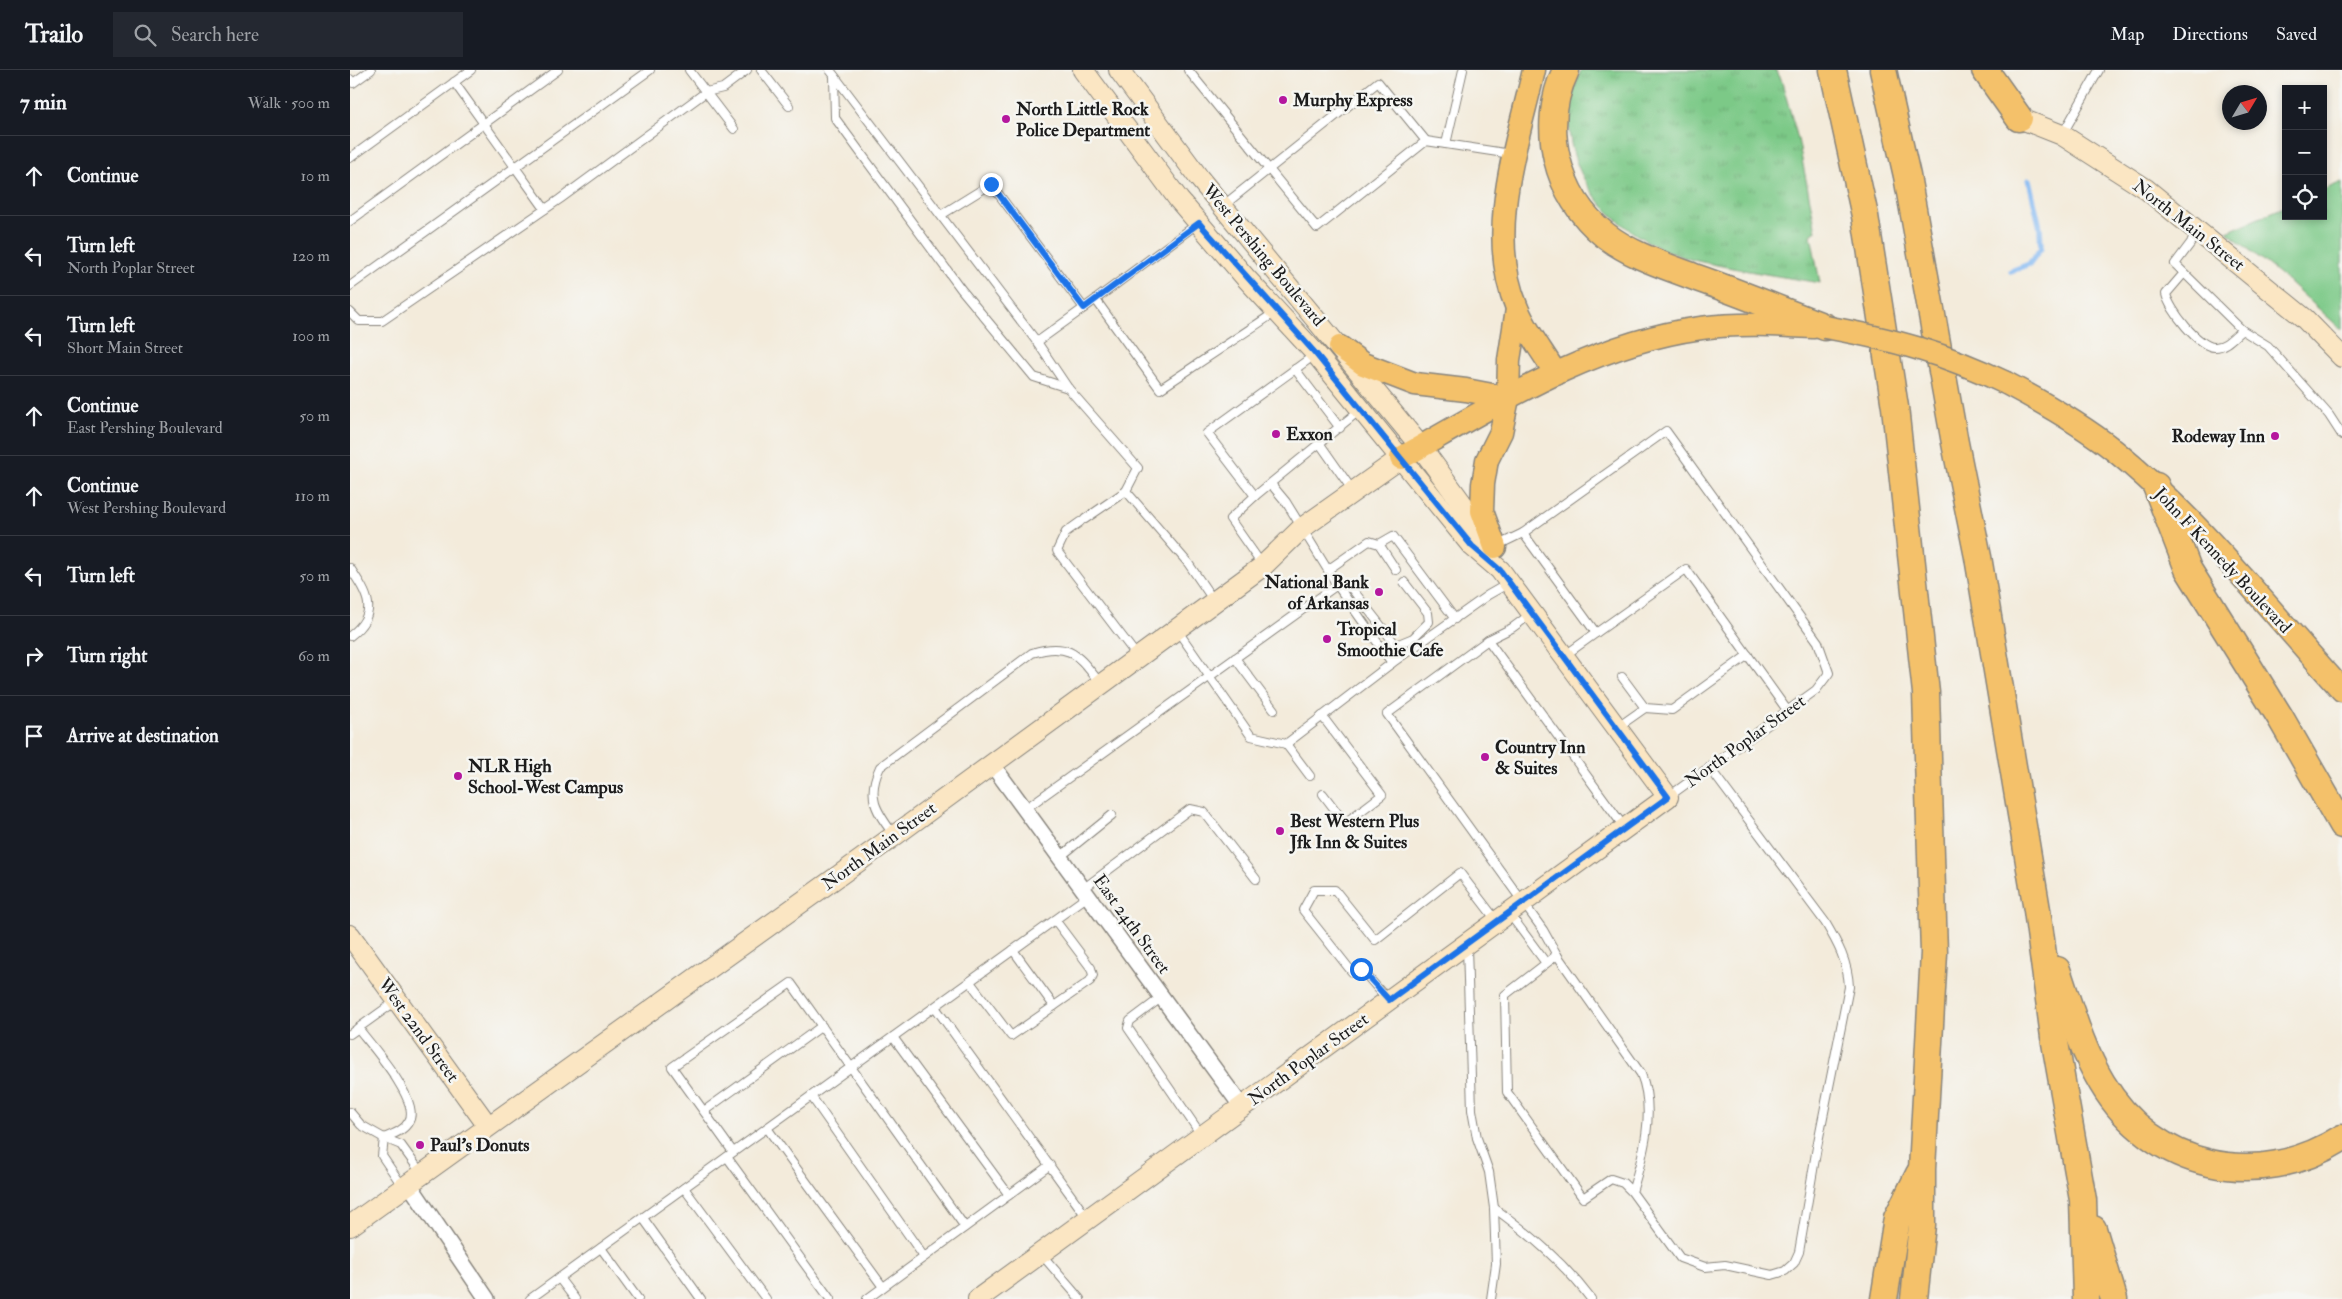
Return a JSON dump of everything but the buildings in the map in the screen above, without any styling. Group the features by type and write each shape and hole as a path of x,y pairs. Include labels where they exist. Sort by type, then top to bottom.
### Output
{"highway":[{"path":"1566,70 1560,82 1553,112 1555,155 1562,177 1575,203 1590,221 1621,246 1659,265 1825,327"},
{"path":"1812,70 1841,106"},
{"path":"1832,70 1865,216 1895,407 1926,693 1934,953 1922,1169 1922,1225 1914,1299"},
{"path":"1883,70 1907,176 1955,443 1978,557 2037,910 2054,1037 2083,1200 2114,1299"},
{"path":"1985,70 2019,118"},
{"path":"2156,486 2188,569 2280,717 2342,825"},
{"path":"2037,910 2075,1025 2102,1082 2132,1123 2152,1139 2179,1154 2198,1161 2248,1168 2278,1165 2303,1158 2342,1138"},
{"path":"1884,1299 1897,1218 1922,1169"},
{"path":"2083,1200 2086,1299"}],"main road":[{"name":"West Pershing Boulevard","path":"1083,70 1199,223 1316,354 1472,546 1505,577"},
{"name":"West Pershing Boulevard","path":"1119,70 1223,206 1417,442 1495,547"},
{"path":"1534,70 1508,188 1503,230 1507,271 1517,310 1556,374"},
{"name":"North Main Street","path":"2019,118 2062,134 2146,189 2304,318 2342,357"},
{"path":"1517,310 1509,360 1508,398 1501,432 1487,460 1483,484 1482,511 1505,577 1668,797"},
{"name":"John F Kennedy Boulevard","path":"1401,458 1417,442 1556,374 1617,350 1701,328 1759,324 1825,327 1904,342 1968,364 2006,383 2060,412 2114,450 2187,516 2342,690"},
{"path":"1340,347 1364,364 1415,384 1466,390 1508,398"},
{"name":"North Main Street","path":"350,1226 894,836 991,763 1263,566 1302,528 1401,458"},
{"name":"North Poplar Street","path":"978,1299 1668,797"},
{"name":"West 22nd Street","path":"350,935 488,1126"}],"street":[{"name":"East 24th Street","path":"991,763 1242,1107"},
{"path":"411,1182 487,1299"}],"lane":[{"path":"352,81 371,70"},
{"path":"350,158 471,70"},
{"path":"350,222 558,70"},
{"path":"350,286 650,70"},
{"path":"689,70 734,129"},
{"path":"350,312 359,321 382,321 545,209 706,92 723,88 747,70"},
{"path":"761,70 789,106"},
{"path":"1188,70 1317,228 1426,140"},
{"path":"1446,144 1463,70"},
{"path":"2062,134 2099,70"},
{"path":"832,73 1037,342 1068,388 1138,468 1126,491 1066,532 1057,551 1138,657"},
{"path":"832,73 835,118 961,289 1034,377 1068,388"},
{"path":"454,82 545,209"},
{"path":"1223,206 1268,168 1378,82 1426,140 1515,154"},
{"path":"941,215 991,184 1084,308"},
{"path":"1037,342 1199,223"},
{"path":"2199,231 2175,264 2242,330 2268,346 2329,415 2342,435"},
{"path":"2184,273 2166,294 2168,303 2204,344 2214,348 2222,346 2242,330"},
{"path":"1096,300 1160,389 1277,311"},
{"path":"1255,496 1207,433 1316,354"},
{"path":"1295,369 1340,428"},
{"path":"1263,566 1230,519 1255,496 1361,410"},
{"name":"North Poplar Street","path":"1523,533 1666,431 1818,642 1829,672 1816,690 1668,797"},
{"path":"1320,444 1353,491"},
{"path":"1270,484 1286,502 1329,568 1337,585 1392,664"},
{"path":"1126,491 1188,563 1214,601"},
{"path":"1495,547 1523,533 1596,633"},
{"path":"1378,544 1393,536 1455,619"},
{"path":"1329,568 1368,541 1378,544 1396,570"},
{"path":"1564,656 1686,569 1788,710"},
{"path":"350,636 362,627 370,610 365,590 351,572"},
{"path":"1286,744 1455,619 1505,577"},
{"path":"1337,585 1352,589 1396,645 1413,638 1429,622 1428,613 1404,582"},
{"path":"1025,809 1337,585"},
{"path":"1532,613 1512,628 1488,640 1386,714 1509,913 1546,963"},
{"path":"1176,628 1251,736 1286,744 1310,776"},
{"path":"1488,640 1625,828"},
{"path":"894,836 877,812 874,803 874,779 880,767 1032,653 1046,649 1067,650 1080,657 1101,684"},
{"path":"1617,728 1645,708 1672,710 1748,655"},
{"path":"1235,658 1274,710"},
{"path":"1622,677 1645,708"},
{"path":"1322,716 1382,795 1345,823 1323,794"},
{"path":"1557,954 1505,995 1507,1092 1583,1198 1612,1179 1622,1183 1632,1192 1680,1258 1705,1267 1725,1265 1772,1275 1785,1271 1794,1263 1798,1252 1849,987 1848,968 1839,945 1825,922 1709,767"},
{"path":"530,1299 1056,920 1086,893 1190,809 1204,812 1256,879"},
{"path":"1060,857 1112,815"},
{"path":"1389,1000 1361,969 1352,972 1303,910 1314,890 1335,890 1375,940 1460,873 1509,913 1551,942 1557,954 1641,1074 1647,1088 1645,1148 1632,1192"},
{"path":"970,982 1010,1036 1090,981 1093,974 1091,968 1056,920"},
{"path":"1466,944 1472,1110 1477,1138 1489,1172 1494,1208 1496,1264 1492,1299"},
{"path":"1013,950 1054,1006"},
{"path":"830,1299 730,1155 704,1111 672,1067 790,983 852,1066 966,1227"},
{"path":"1162,997 1130,1021 1128,1028 1202,1136"},
{"path":"350,1034 397,1000"},
{"path":"935,1007 1088,1219"},
{"path":"704,1111 822,1026"},
{"path":"358,1028 402,1088 412,1110 410,1120 402,1130 384,1138"},
{"path":"893,1037 1009,1195"},
{"path":"810,1096 924,1257"},
{"path":"350,1112 361,1125 401,1145 411,1182"},
{"path":"767,1128 883,1287"},
{"path":"384,1138 382,1156 411,1182"},
{"path":"867,1299 1050,1165"},
{"path":"684,1188 766,1299"},
{"path":"1494,1208 1537,1240 1571,1273 1591,1299"},
{"path":"643,1218 701,1299"},
{"path":"601,1248 638,1299"},
{"path":"1041,1253 1080,1299"},
{"path":"560,1278 575,1299"}],"green space":[{"path":"1581,70 1776,70 1781,79 1798,139 1816,231 1811,235 1820,283 1686,258 1664,250 1624,226 1593,193 1581,173 1573,152 1569,129 1569,114"},
{"path":"2342,182 2342,330 2287,280 2227,232 2282,208 2282,220 2327,220 2327,188"}],"waterway":[{"path":"2011,271 2029,264 2041,248 2040,228 2029,180"}],"place":[{"name":"Murphy Express","path":"1283,100"},
{"name":"North Little Rock Police Department","path":"1006,119"},
{"name":"Exxon","path":"1276,434"},
{"name":"Rodeway Inn","path":"2275,436"},
{"name":"National Bank of Arkansas","path":"1379,592"},
{"name":"Tropical Smoothie Cafe","path":"1327,639"},
{"name":"Country Inn & Suites","path":"1485,757"},
{"name":"NLR High School-West Campus","path":"458,776"},
{"name":"Best Western Plus Jfk Inn & Suites","path":"1280,831"},
{"name":"Paul's Donuts","path":"420,1145"}],"route":[{"path":"991,184 1084,308 1199,223 1245,277 1316,354 1472,546 1500,570 1668,797 1389,1000 1361,969"}]}
